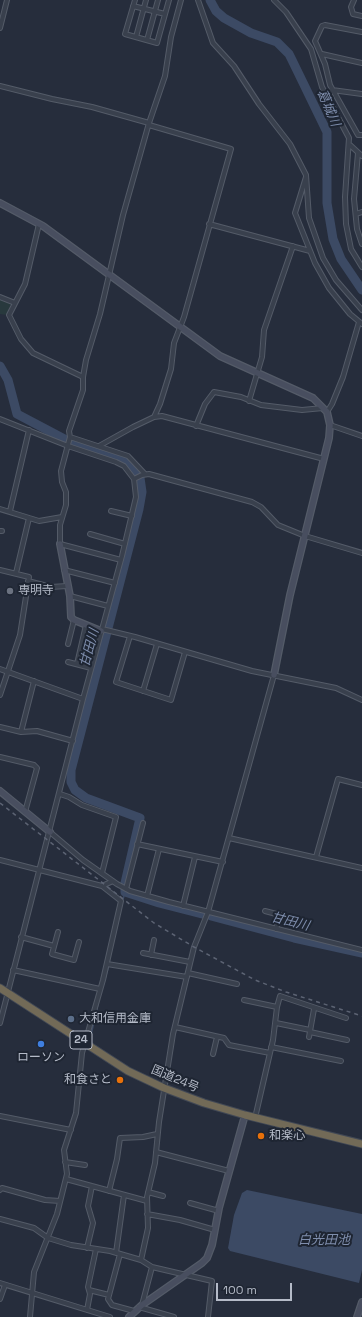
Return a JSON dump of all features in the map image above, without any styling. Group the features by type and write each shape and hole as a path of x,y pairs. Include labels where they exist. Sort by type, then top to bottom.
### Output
{"highway":[{"name":"国道24号","path":"0,988 128,1071 164,1088 204,1104 362,1144"}],"street":[{"path":"0,28 7,0"},
{"path":"135,0 125,34 157,43 169,0"},
{"path":"136,37 146,0"},
{"path":"147,40 158,0"},
{"path":"181,0 171,38 165,76 149,124 123,215 83,377 84,385 69,431 70,438 61,477 66,492 66,505 60,525 60,544 70,596 71,617 74,620 102,630 130,636 252,671 336,688 362,700"},
{"path":"198,0 213,43 234,66 259,104 287,137 306,175 308,214 324,258 336,280 362,310"},
{"path":"274,0 286,12 311,49 322,87 344,126 350,145 345,197 346,224 351,249 362,267"},
{"path":"354,0 351,7 353,14 362,16"},
{"path":"133,6 165,14"},
{"path":"362,32 325,24 322,26 315,41 322,54 332,90 358,135 362,135"},
{"path":"322,54 362,63"},
{"path":"0,86 92,107 231,148 180,328 174,343 170,369 162,397 154,417"},
{"path":"332,90 362,94"},
{"path":"350,145 360,154 354,192 357,229 362,244"},
{"path":"196,426 205,404 214,392 241,397 261,404 302,410 325,410 332,404 343,377 360,323 350,314 329,288 310,251 295,213 306,175"},
{"path":"0,203 39,224 220,356 313,398 325,410 330,425 324,459 290,595 274,675 208,912 190,962 175,1027 157,1134 156,1152 148,1192 148,1228 141,1260"},
{"path":"356,214 362,212"},
{"path":"39,224 25,284 19,299 14,303 9,315 27,347 44,360 83,377"},
{"path":"209,224 310,251"},
{"path":"249,401 263,352 264,330 293,246"},
{"path":"0,297 14,303"},
{"path":"99,446 154,417 168,417 196,426 324,459"},
{"path":"0,418 68,446 124,466 135,478 136,496 121,560 91,668 60,794 21,938 0,1023"},
{"path":"330,425 362,436"},
{"path":"10,511 29,430"},
{"path":"70,438 128,456 144,475"},
{"path":"135,478 144,475 252,502 261,507 274,522 305,536 362,553"},
{"path":"0,509 29,518 43,520 62,517"},
{"path":"111,511 132,516"},
{"path":"16,574 29,518"},
{"path":"90,534 125,544"},
{"path":"60,544 121,560"},
{"path":"0,570 29,576 20,635 0,695"},
{"path":"64,570 115,583"},
{"path":"28,581 51,587 67,586"},
{"path":"70,596 108,606"},
{"path":"68,644 74,620"},
{"path":"77,664 86,625"},
{"path":"130,636 116,682 171,700 185,652"},
{"path":"143,691 157,644"},
{"path":"68,662 91,668"},
{"path":"0,669 49,688 83,699"},
{"path":"21,732 34,681"},
{"path":"0,727 21,732 37,731 73,740"},
{"path":"0,757 34,765 36,768 25,812"},
{"path":"316,857 338,779 362,785"},
{"path":"0,791 102,873 126,889 183,906 362,950"},
{"path":"60,794 69,797 82,805 116,817 102,873"},
{"path":"126,889 143,823"},
{"path":"229,838 362,868"},
{"path":"138,844 222,862"},
{"path":"147,896 159,849"},
{"path":"183,906 195,857"},
{"path":"0,860 102,886 121,902 109,964 100,989 91,1026 85,1043 79,1072 76,1113 64,1150 67,1170 66,1179 48,1238 34,1272 30,1317"},
{"path":"102,886 113,881"},
{"path":"265,911 280,915 276,929"},
{"path":"58,932 52,954 74,960 79,942"},
{"path":"21,938 54,946"},
{"path":"151,955 154,940"},
{"path":"143,953 190,962"},
{"path":"109,964 188,975 237,984"},
{"path":"14,970 100,989"},
{"path":"255,1118 272,1047 276,1023 276,1007 280,996 314,1009 346,1018"},
{"path":"244,1000 276,1007"},
{"path":"310,1033 314,1009"},
{"path":"276,1023 310,1033 346,1040"},
{"path":"175,1027 224,1038 229,1045 270,1053"},
{"path":"213,1054 217,1037"},
{"path":"272,1047 341,1061"},
{"path":"129,1317 138,1308 207,1258 212,1245 229,1171 245,1115"},
{"path":"0,1116 71,1130"},
{"path":"109,1191 117,1159 120,1138 157,1134"},
{"path":"156,1152 229,1171"},
{"path":"65,1162 85,1165"},
{"path":"66,1179 147,1201"},
{"path":"87,1248 93,1223 88,1206 92,1186"},
{"path":"0,1190 2,1188 45,1200 60,1201"},
{"path":"148,1192 164,1196"},
{"path":"124,1195 118,1254 109,1296 110,1302 112,1305 138,1308 174,1317"},
{"path":"190,1203 219,1211"},
{"path":"147,1214 180,1220 215,1230"},
{"path":"0,1219 34,1228 48,1238 141,1260 152,1267 212,1281 208,1317"},
{"path":"87,1310 90,1294 88,1287 96,1249"},
{"path":"138,1308 152,1267"},
{"path":"0,1299 2,1284 110,1317"},
{"path":"89,1290 109,1296"},
{"path":"357,1317 362,1302"}],"shaded area":[{"path":"0,299 11,304 7,315 0,314"}],"water":[{"name":"白光田池","path":"247,1190 362,1214 362,1270 359,1283 230,1251 228,1248 234,1215 242,1193"}],"waterway":[{"name":"葛城川","path":"210,0 216,11 224,18 251,33 277,42 289,54 327,132 327,203 333,239 341,259 362,290"},
{"name":"甘田川","path":"0,366 8,380 17,414 72,443 124,460 133,467 140,478 142,492 139,509 71,770 71,782 75,790 86,798 140,818 125,883 125,892 159,903 202,914"},
{"path":"122,903 125,892"},
{"name":"甘田川","path":"211,916 294,938 362,953"},
{"path":"103,986 109,965"},
{"path":"91,1035 98,1004"}],"railway":[{"path":"0,803 154,923 194,947 255,980 286,992 362,1016"}],"place":[{"name":"専明寺","path":"10,591"},
{"name":"大和信用金庫","path":"71,1019"},
{"name":"ローソン","path":"41,1044"},
{"name":"和食さと","path":"120,1080"},
{"name":"和楽心","path":"261,1136"}]}
